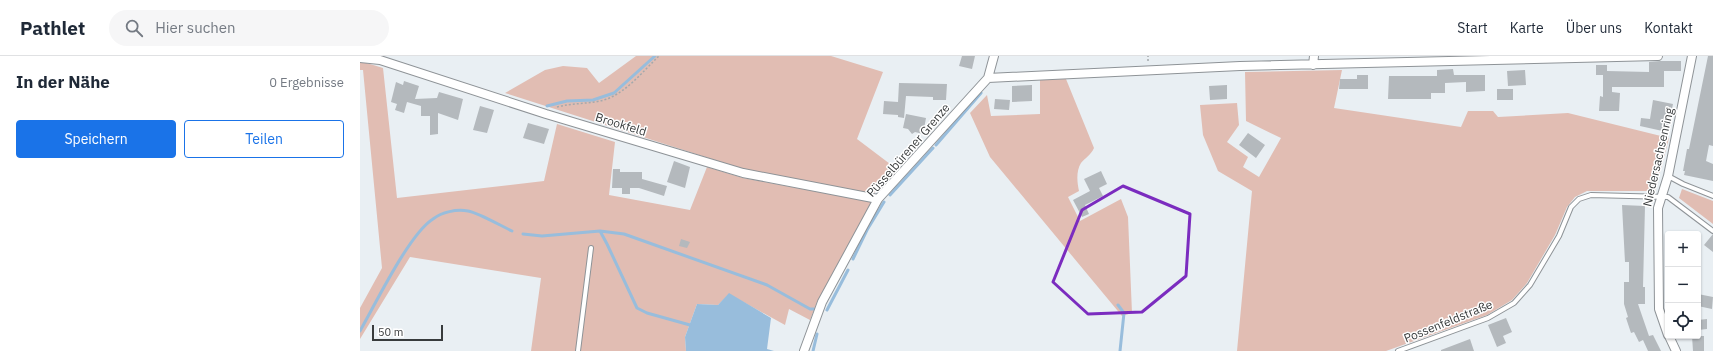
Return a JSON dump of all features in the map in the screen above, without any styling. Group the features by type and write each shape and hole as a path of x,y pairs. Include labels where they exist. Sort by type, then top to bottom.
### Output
{"street":[{"name":"Püsselbürener Grenze","path":"804,351 822,302 878,199 988,78 994,56"},
{"path":"1313,65 1314,56"},
{"path":"988,78 1240,66 1658,56"},
{"name":"Niedersachsenring","path":"1665,326 1659,309 1657,247 1658,208 1668,176 1692,56"},
{"name":"Brookfeld","path":"360,58 380,60 546,114 742,173 878,199"},
{"name":"Niedersachsenring","path":"1670,339 1676,351"}],"lane":[{"path":"1668,176 1683,184 1713,196"},
{"name":"Possenfeldstraße","path":"1398,351 1488,318 1514,303 1530,285 1559,236 1571,207 1579,199 1591,195 1661,196"},
{"path":"1661,196 1668,197 1713,230"},
{"path":"578,351 591,248"}],"path":[{"path":"546,114 556,108 566,105 601,101 614,96 628,86 659,56"}],"highlighted area":[{"path":"1123,186 1190,214 1186,276 1142,312 1088,314 1053,282 1082,210"}],"shaded area":[{"path":"636,56 831,56 883,72 857,139 898,170 873,194 743,169 505,93 545,70 563,66 587,68 599,83"},
{"path":"360,61 383,68 397,198 544,181 557,124 615,142 609,195 690,210 707,167 743,178 872,202 817,302 810,320 789,309 785,325 729,294 718,305 697,304 685,337 686,351 531,351 541,278 410,257 360,339 360,308 382,268 363,70 360,70"},
{"path":"1342,70 1334,108 1461,127 1468,111 1493,111 1498,117 1568,113 1669,138 1655,191 1587,191 1575,197 1567,207 1555,235 1527,283 1512,300 1487,315 1386,351 1237,351 1252,191 1218,171 1203,135 1200,105 1237,103 1239,125 1227,142 1248,157 1243,167 1259,177 1281,138 1246,121 1245,72"},
{"path":"1066,79 1094,148 1079,166 1077,177 1079,191 1068,197 1080,221 1121,199 1128,217 1132,313 1122,316 990,157 970,113 987,95 991,116 1040,114 1040,80"},
{"path":"1682,189 1713,201 1713,224 1679,198"}],"water":[{"path":"729,293 771,318 767,349 774,351 686,351 685,337 697,304 718,305"}],"building":[{"path":"962,56 975,56 972,69 959,66"},
{"path":"1708,56 1713,56 1713,146 1709,145 1706,161 1713,164 1713,181 1684,175 1685,171 1683,171"},
{"path":"1681,61 1681,71 1664,71 1664,87 1612,87 1612,92 1620,93 1619,111 1599,111 1600,96 1603,97 1603,75 1596,75 1596,65 1607,65 1607,71 1649,72 1649,62"},
{"path":"1453,69 1454,75 1485,75 1485,91 1466,92 1466,82 1445,83 1445,93 1431,93 1431,99 1388,99 1389,76 1437,76 1437,70"},
{"path":"1525,70 1526,85 1508,86 1507,71"},
{"path":"1357,75 1368,75 1368,89 1339,89 1340,79 1357,79"},
{"path":"404,81 419,86 415,99 437,98 439,92 463,99 458,120 438,113 438,134 430,135 430,116 421,116 421,106 407,102 404,113 395,110 397,104 391,102 396,82 403,85"},
{"path":"899,83 947,84 946,100 933,100 933,97 906,96 904,118 898,117 898,115 883,114 884,101 898,102"},
{"path":"1032,85 1032,101 1012,102 1012,86"},
{"path":"1227,85 1227,99 1210,100 1209,86"},
{"path":"1497,89 1513,89 1513,100 1497,100"},
{"path":"995,99 1010,100 1009,110 994,109"},
{"path":"1653,100 1673,104 1667,132 1640,126 1641,118 1650,119"},
{"path":"480,106 494,110 487,133 473,130"},
{"path":"906,114 926,118 923,134 915,132 912,134 908,129 903,128"},
{"path":"528,123 549,129 544,144 523,138"},
{"path":"1248,133 1265,145 1256,158 1239,145"},
{"path":"674,161 690,167 685,188 667,182"},
{"path":"613,169 620,169 620,172 642,172 642,179 667,186 664,196 639,188 630,188 630,194 622,194 622,188 612,188"},
{"path":"1101,171 1107,184 1099,188 1103,196 1085,205 1089,214 1082,217 1073,200 1090,191 1084,179"},
{"path":"1622,205 1645,206 1643,287 1645,287 1645,304 1638,304 1649,336 1653,335 1661,351 1648,351 1643,340 1639,342 1634,332 1631,333 1626,318 1628,317 1624,304 1624,282 1629,282 1629,262 1625,262"},
{"path":"1713,234 1713,252 1704,245"},
{"path":"681,239 690,242 687,248 679,246"},
{"path":"1701,295 1713,297 1712,309 1701,307"},
{"path":"1506,318 1512,332 1503,336 1506,343 1497,347 1488,325"},
{"path":"1707,319 1707,329 1701,330 1701,320"},
{"path":"1701,336 1704,336 1704,351 1693,351 1692,339 1701,339"},
{"path":"1470,339 1474,351 1441,351 1441,350"}],"waterway":[{"path":"547,106 567,101 593,100 614,93 655,56"},
{"path":"936,145 981,93"},
{"path":"890,195 933,148"},
{"path":"853,259 867,230 884,202"},
{"path":"360,331 403,254 424,227 433,219 449,212 459,210 468,211 512,231"},
{"path":"600,231 637,308 647,313 690,325"},
{"path":"523,234 542,236 600,231 624,234 767,285 810,309 814,309"},
{"path":"827,310 848,270"},
{"path":"1118,305 1124,313 1120,351"},
{"path":"813,351 817,334"}]}
